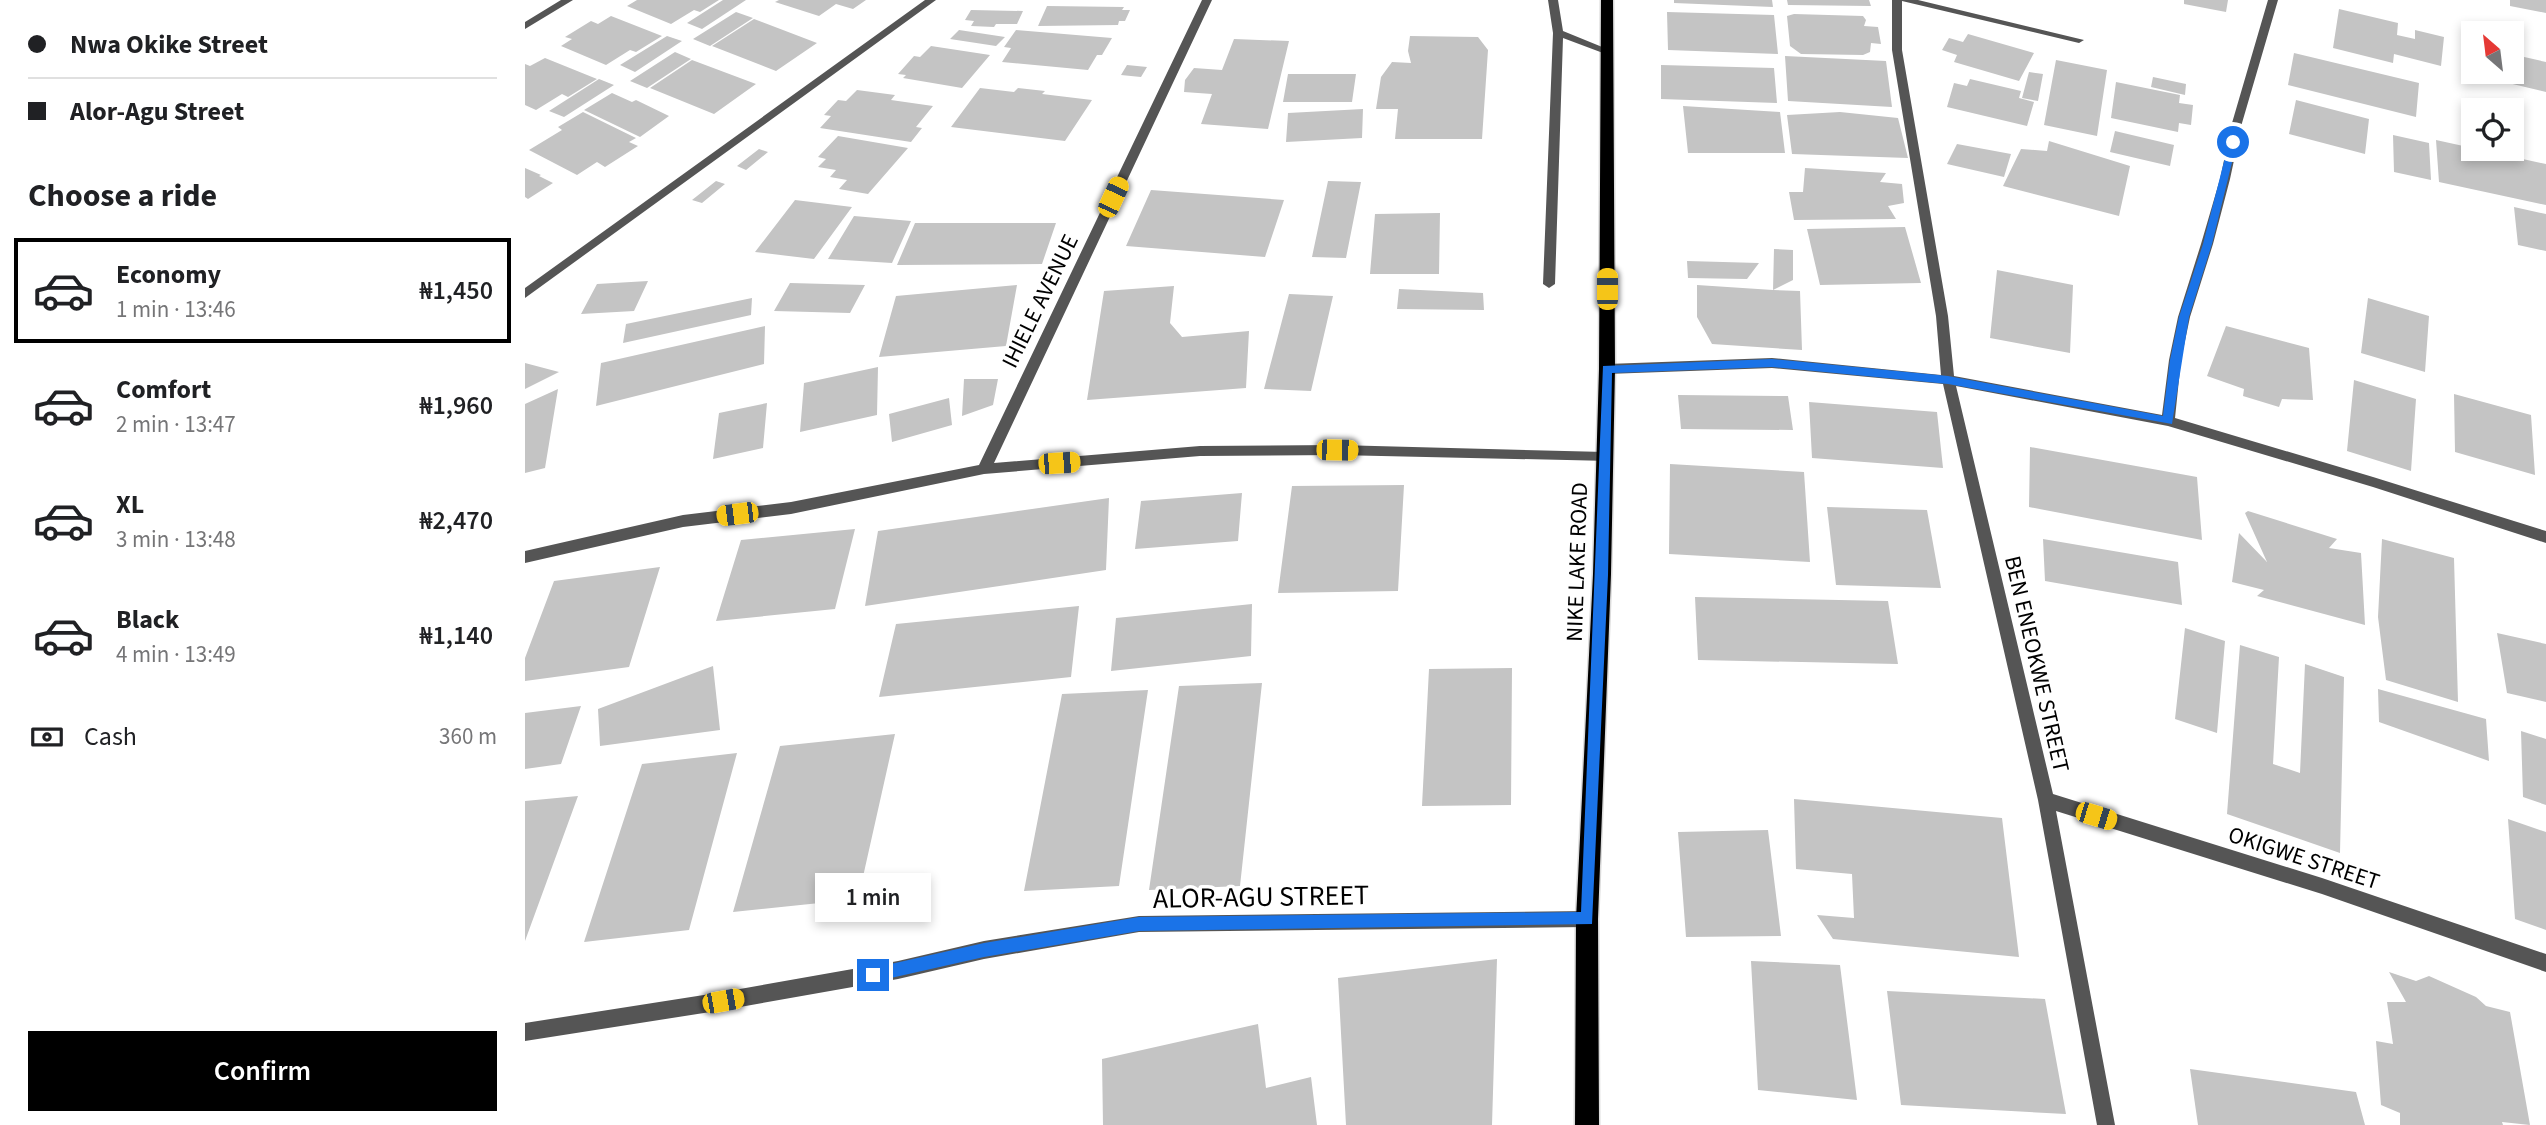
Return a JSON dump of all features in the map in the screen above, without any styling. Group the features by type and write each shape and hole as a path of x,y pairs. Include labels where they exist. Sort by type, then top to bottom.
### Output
{"main road":[{"name":"NIKE LAKE ROAD","path":"1587,1125 1587,919 1607,369 1608,0"}],"street":[{"path":"525,26 568,0"},
{"path":"525,295 931,0"},
{"name":"IHIELE AVENUE","path":"984,469 1207,0"},
{"path":"1549,284 1558,33 1553,0"},
{"name":"BEN ENEOKWE STREET","path":"1897,0 1897,50 1942,316 1948,380 2046,800 2106,1125"},
{"path":"1906,0 2078,40"},
{"path":"2168,421 2175,360 2184,317 2207,244 2240,110 2273,0"},
{"path":"1558,33 1607,51"},
{"path":"1607,369 1772,363 1948,380 2168,421 2546,537"},
{"path":"525,557 683,521 791,508 984,469 1200,451 1337,450 1605,457"},
{"name":"OKIGWE STREET","path":"2046,800 2322,886 2546,963"},
{"name":"ALOR-AGU STREET","path":"525,1032 723,1001 898,970 984,950 1139,924 1587,919"}],"building":[{"path":"637,0 719,0 700,12 694,10 671,24 627,6"},
{"path":"723,0 746,0 702,29 687,23"},
{"path":"866,0 853,9 836,4 819,16 775,2"},
{"path":"1674,0 1772,0 1773,7 1674,3"},
{"path":"1787,0 1869,0 1871,6 1788,5"},
{"path":"2184,0 2228,0 2226,12 2184,4"},
{"path":"2510,0 2546,0 2546,13 2510,6"},
{"path":"1047,6 1124,7 1122,10 1130,10 1125,21 1119,21 1118,25 1038,26"},
{"path":"2339,9 2398,23 2397,35 2415,39 2415,30 2444,37 2441,66 2394,54 2393,63 2333,48"},
{"path":"971,10 1023,11 1017,24 996,24 994,27 971,26 974,21 965,20"},
{"path":"736,12 753,18 710,46 693,39"},
{"path":"1667,12 1774,15 1778,54 1668,50"},
{"path":"611,16 662,36 636,52 630,50 606,65 561,46 572,39 565,37 591,21 598,24"},
{"path":"1787,16 1863,16 1866,20 1864,26 1878,27 1881,44 1871,43 1870,52 1863,55 1801,54 1790,46"},
{"path":"754,19 817,43 776,71 712,46"},
{"path":"959,30 1005,37 996,46 950,39"},
{"path":"1016,30 1112,38 1102,55 1097,55 1088,70 1002,62 1011,48 1004,47"},
{"path":"1968,34 2034,53 2019,81 1954,62 1957,55 1942,50 1949,38 1963,42"},
{"path":"667,36 682,41 635,72 620,65"},
{"path":"1410,36 1478,37 1488,50 1482,139 1395,139 1398,109 1376,109 1381,77 1392,62 1411,63 1408,51"},
{"path":"1234,39 1289,41 1268,129 1201,124 1212,94 1184,92 1185,80 1194,68 1222,70"},
{"path":"931,46 990,55 962,88 903,78 906,75 898,74 914,56 920,57"},
{"path":"675,52 691,59 647,88 630,81"},
{"path":"2294,53 2419,83 2416,117 2288,85"},
{"path":"1785,56 1886,61 1892,107 1788,101"},
{"path":"2524,57 2546,62 2546,92 2512,84 2524,84"},
{"path":"545,58 597,79 568,97 562,94 536,110 525,105 525,64 530,66"},
{"path":"692,60 756,84 714,114 650,88"},
{"path":"2056,60 2107,70 2097,136 2044,125"},
{"path":"1127,65 1147,67 1141,77 1121,75"},
{"path":"1661,65 1774,68 1777,103 1661,99"},
{"path":"2029,72 2043,74 2038,101 2022,98"},
{"path":"1288,74 1356,74 1352,102 1283,102"},
{"path":"2153,77 2186,84 2185,95 2151,87"},
{"path":"599,79 614,85 564,117 549,111"},
{"path":"1970,79 2021,91 2019,98 2034,102 2027,126 1947,107 1954,83 1967,86"},
{"path":"2116,82 2180,95 2179,103 2193,105 2191,125 2179,123 2178,132 2111,118"},
{"path":"980,88 1014,92 1018,88 1092,100 1065,141 951,127"},
{"path":"857,90 895,95 891,100 933,106 916,127 922,128 911,142 820,128 831,116 824,115 838,100 846,101"},
{"path":"612,93 632,102 636,100 669,116 640,137 584,110"},
{"path":"2296,100 2369,119 2365,154 2289,134"},
{"path":"1683,106 1780,112 1785,153 1688,153"},
{"path":"1363,109 1362,138 1286,142 1288,113"},
{"path":"583,112 636,138 629,142 638,146 605,167 597,162 577,175 529,150 562,130 558,127"},
{"path":"1840,112 1898,118 1908,158 1792,154 1787,115"},
{"path":"2115,131 2174,145 2170,166 2110,152"},
{"path":"2393,135 2429,143 2431,180 2394,172"},
{"path":"838,136 908,148 868,194 839,189 847,180 830,177 836,170 818,167 826,159 818,157"},
{"path":"2436,140 2461,145 2461,161 2524,159 2546,164 2546,205 2439,182"},
{"path":"2049,141 2130,166 2119,216 2003,186 2021,149 2047,151"},
{"path":"1957,144 2011,154 2004,177 1947,164"},
{"path":"759,149 768,152 746,170 737,166"},
{"path":"525,168 553,183 528,199 525,197"},
{"path":"1805,168 1886,173 1880,182 1902,184 1904,203 1888,206 1896,219 1794,220 1789,192 1803,192"},
{"path":"716,181 725,184 702,203 692,200"},
{"path":"1328,181 1361,182 1346,258 1312,257"},
{"path":"1151,190 1284,200 1265,257 1126,246"},
{"path":"795,200 852,207 814,259 755,252"},
{"path":"2514,207 2546,214 2546,251 2518,245"},
{"path":"1440,213 1439,274 1370,274 1375,214"},
{"path":"854,216 911,221 892,263 828,259"},
{"path":"915,223 1056,223 1042,264 897,265"},
{"path":"1905,227 1921,283 1820,285 1807,229"},
{"path":"1774,249 1793,250 1793,280 1773,290"},
{"path":"1687,261 1759,263 1747,279 1688,278"},
{"path":"1997,270 2073,285 2070,353 1990,338"},
{"path":"648,281 634,311 581,314 597,284"},
{"path":"790,283 865,285 850,313 774,311"},
{"path":"1017,285 1006,346 879,357 896,296"},
{"path":"1697,285 1800,291 1802,350 1712,344 1697,317"},
{"path":"1174,286 1170,323 1182,337 1249,331 1246,388 1087,400 1104,291"},
{"path":"1399,289 1483,293 1484,310 1397,309"},
{"path":"1289,294 1333,296 1311,391 1264,389"},
{"path":"752,298 751,315 623,343 626,324"},
{"path":"2368,298 2429,316 2425,372 2361,353"},
{"path":"765,326 764,364 596,406 601,363"},
{"path":"2226,326 2309,348 2313,400 2282,399 2279,407 2243,396 2244,389 2207,376"},
{"path":"525,363 559,372 525,389"},
{"path":"878,367 877,415 800,432 804,383"},
{"path":"964,379 998,379 993,405 962,416"},
{"path":"2354,380 2416,399 2411,471 2347,451"},
{"path":"558,389 545,468 525,473 525,404"},
{"path":"2454,394 2531,415 2535,475 2455,452"},
{"path":"1678,395 1788,396 1793,430 1681,429"},
{"path":"949,398 952,425 892,442 889,414"},
{"path":"1809,402 1937,412 1943,468 1812,458"},
{"path":"767,403 763,448 713,459 719,413"},
{"path":"2030,447 2197,477 2202,540 2029,507"},
{"path":"1670,464 1804,472 1810,562 1669,554"},
{"path":"1404,485 1398,591 1278,593 1292,486"},
{"path":"1242,493 1238,541 1135,549 1141,501"},
{"path":"1109,498 1106,570 865,606 878,531"},
{"path":"1827,507 1927,510 1941,588 1836,585"},
{"path":"2248,511 2337,539 2329,548 2361,553 2365,625 2257,596 2264,590 2232,582 2239,533 2267,562 2245,513"},
{"path":"855,529 835,609 716,621 741,540"},
{"path":"2043,539 2178,562 2182,605 2045,581"},
{"path":"2382,539 2454,558 2458,702 2386,680 2378,617"},
{"path":"660,567 629,667 525,681 525,658 554,581"},
{"path":"1695,597 1888,601 1898,664 1698,660"},
{"path":"1252,604 1251,656 1111,671 1116,618"},
{"path":"1079,606 1071,677 879,697 896,624"},
{"path":"2185,628 2225,641 2217,733 2175,719"},
{"path":"2497,633 2546,644 2546,702 2507,693"},
{"path":"2240,645 2279,657 2273,764 2300,773 2305,664 2344,677 2340,853 2227,814"},
{"path":"713,666 720,730 600,746 598,709"},
{"path":"1512,668 1511,805 1422,806 1429,669"},
{"path":"1262,683 1240,886 1149,890 1179,686"},
{"path":"2378,689 2486,719 2489,761 2379,722"},
{"path":"1148,690 1119,886 1024,891 1062,694"},
{"path":"581,706 561,764 525,769 525,713"},
{"path":"2521,731 2546,739 2546,805 2523,797"},
{"path":"895,734 858,899 733,912 780,746"},
{"path":"737,753 689,930 584,942 642,764"},
{"path":"578,796 525,941 525,801"},
{"path":"1794,799 2002,818 2019,957 1833,939 1817,915 1854,918 1852,874 1796,869"},
{"path":"2508,819 2546,832 2546,930 2515,919"},
{"path":"1768,830 1781,936 1686,937 1678,832"},
{"path":"1497,959 1492,1125 1346,1125 1338,978"},
{"path":"1751,961 1840,965 1857,1100 1758,1090"},
{"path":"2389,972 2416,981 2429,976 2476,997 2486,1006 2510,1012 2530,1125 2502,1122 2503,1125 2400,1125 2400,1113 2381,1105 2376,1041 2393,1044 2387,1002 2406,1002"},
{"path":"1887,991 2045,999 2066,1114 1901,1105"},
{"path":"1258,1024 1266,1088 1311,1077 1317,1125 1103,1125 1102,1059"},
{"path":"2190,1069 2356,1092 2365,1125 2198,1125"}],"route":[{"path":"873,975 984,950 1139,924 1587,919 1602,575 1607,369 1772,363 1948,380 2168,421 2175,360 2184,317 2207,244 2233,142"}]}
